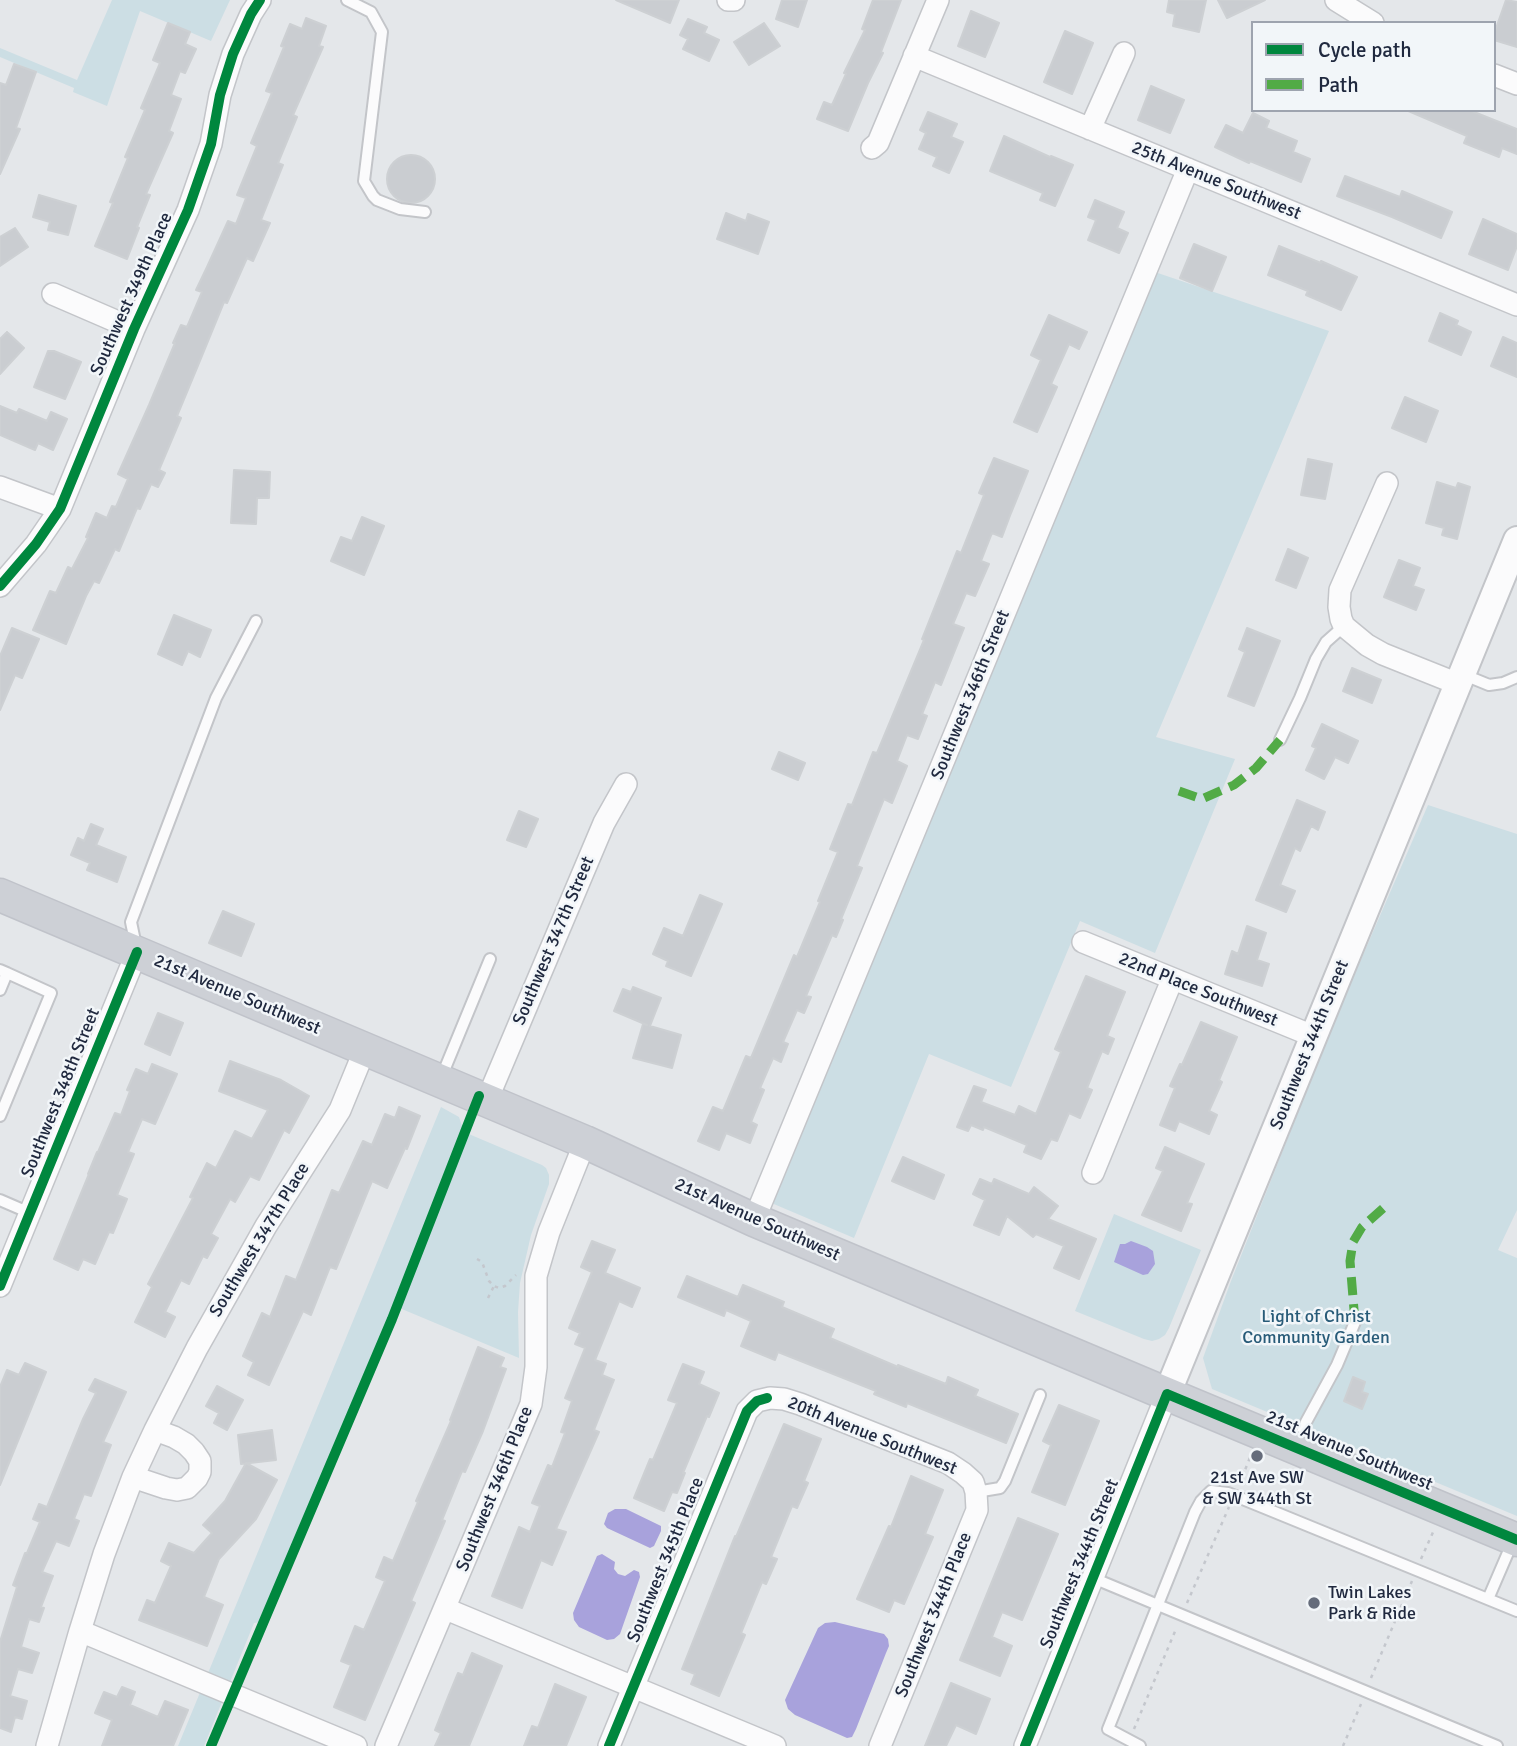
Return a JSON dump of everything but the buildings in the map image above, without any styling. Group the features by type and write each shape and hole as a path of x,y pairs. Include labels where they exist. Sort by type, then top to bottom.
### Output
{"main road":[{"name":"21st Avenue Southwest","path":"0,895 585,1142 754,1220 1516,1539"}],"street":[{"name":"Southwest 349th Place","path":"0,586 36,544 60,509 134,330 188,210 211,144 220,95 233,54 260,0"},
{"path":"728,0 734,0"},
{"path":"872,148 878,143 938,0"},
{"path":"1336,0 1370,21"},
{"path":"1090,129 1124,53"},
{"name":"25th Avenue Southwest","path":"914,56 1517,305"},
{"path":"1496,76 1517,85"},
{"name":"Southwest 346th Street","path":"754,1220 1188,169"},
{"path":"53,294 134,330"},
{"path":"1387,483 1340,590 1342,622 1367,645 1384,654 1460,679"},
{"path":"0,487 60,509"},
{"name":"Southwest 344th Street","path":"1026,1746 1167,1394 1517,540"},
{"name":"Southwest 347th Street","path":"487,1100 604,822 626,784"},
{"name":"22nd Place Southwest","path":"1083,943 1313,1037"},
{"name":"Southwest 348th Street","path":"0,1286 137,952"},
{"path":"1093,1173 1172,980"},
{"name":"Southwest 347th Place","path":"47,1746 104,1554 155,1430 197,1348 266,1226 340,1110 365,1049"},
{"name":"Southwest 346th Place","path":"386,1746 531,1404 536,1367 536,1276 549,1232 585,1142"},
{"name":"20th Avenue Southwest","path":"766,1398 784,1399 800,1404 948,1463 964,1473 975,1487"},
{"name":"Southwest 345th Place","path":"609,1746 747,1410 757,1401 766,1398"},
{"path":"134,1477 177,1490 187,1488 200,1472 200,1461 186,1444 155,1430"},
{"name":"Southwest 344th Place","path":"880,1746 977,1510 975,1487"},
{"path":"446,1609 775,1746"},
{"path":"80,1631 356,1746"}],"lane":[{"path":"347,0 371,12 382,32 364,181 377,200 400,209 425,212"},
{"path":"137,952 131,922 216,698 256,621"},
{"path":"1280,740 1316,659 1342,622"},
{"path":"1460,679 1489,685 1503,684 1517,677"},
{"path":"440,1080 490,959"},
{"path":"0,989 3,972 51,993 0,1116"},
{"path":"0,1200 30,1213"},
{"path":"1295,1447 1337,1365 1355,1322"},
{"path":"975,1487 1000,1488 1005,1481 1040,1395"},
{"path":"1140,1746 1108,1729 1200,1501 1213,1491 1224,1492 1517,1611"},
{"path":"1488,1599 1516,1539"},
{"path":"1093,1578 1497,1746"}],"path":[{"path":"477,1259 482,1262 489,1281 499,1288 518,1274 536,1276"},
{"path":"488,1298 494,1286"},
{"path":"1129,1741 1260,1433"},
{"path":"1343,1746 1443,1509"}],"green space":[{"path":"112,0 230,0 211,41 140,11 107,106 73,92 74,88 0,57 0,48 77,80"},
{"path":"1146,269 1329,331 1156,737 1235,759 1155,953 1080,921 1011,1087 929,1054 854,1238 762,1199"},
{"name":"Light of Christ Community Garden","path":"1428,805 1517,834 1517,1210 1498,1250 1517,1258 1517,1516 1212,1389 1203,1358 1333,1024"},
{"path":"441,1107 459,1117 464,1132 542,1165 549,1175 549,1184 531,1235 520,1283 519,1358 397,1307 264,1622 254,1623 204,1746 178,1746"},
{"path":"1114,1214 1201,1250 1169,1328 1159,1339 1144,1339 1075,1311"}],"shaded area":[{"path":"1131,1241 1153,1251 1155,1264 1148,1274 1143,1275 1114,1262 1120,1244"},
{"path":"615,1509 626,1509 661,1526 654,1546 650,1548 607,1528 604,1524 608,1513"},
{"path":"602,1554 615,1562 614,1569 618,1574 625,1576 634,1570 639,1572 640,1577 620,1634 607,1640 579,1627 573,1613 597,1556"},
{"path":"835,1622 884,1634 889,1646 856,1729 852,1737 847,1738 795,1715 788,1709 785,1700 818,1628 825,1623"}],"marked path":[{"path":"1179,791 1202,799 1234,785 1256,768 1280,740"},
{"path":"1355,1322 1350,1261 1353,1242 1362,1227 1388,1204"}],"cycle path":[{"path":"0,586 36,544 60,509 134,329 188,210 211,144 220,95 233,54 260,0"},
{"path":"0,1286 137,952"},
{"path":"211,1746 392,1319 479,1096"},
{"path":"1025,1746 1167,1394 1517,1540"},
{"path":"609,1746 747,1411 757,1401 767,1398"}],"place":[{"name":"21st Ave SW & SW 344th St","path":"1257,1456"},
{"name":"Twin Lakes Park & Ride","path":"1314,1603"}]}
